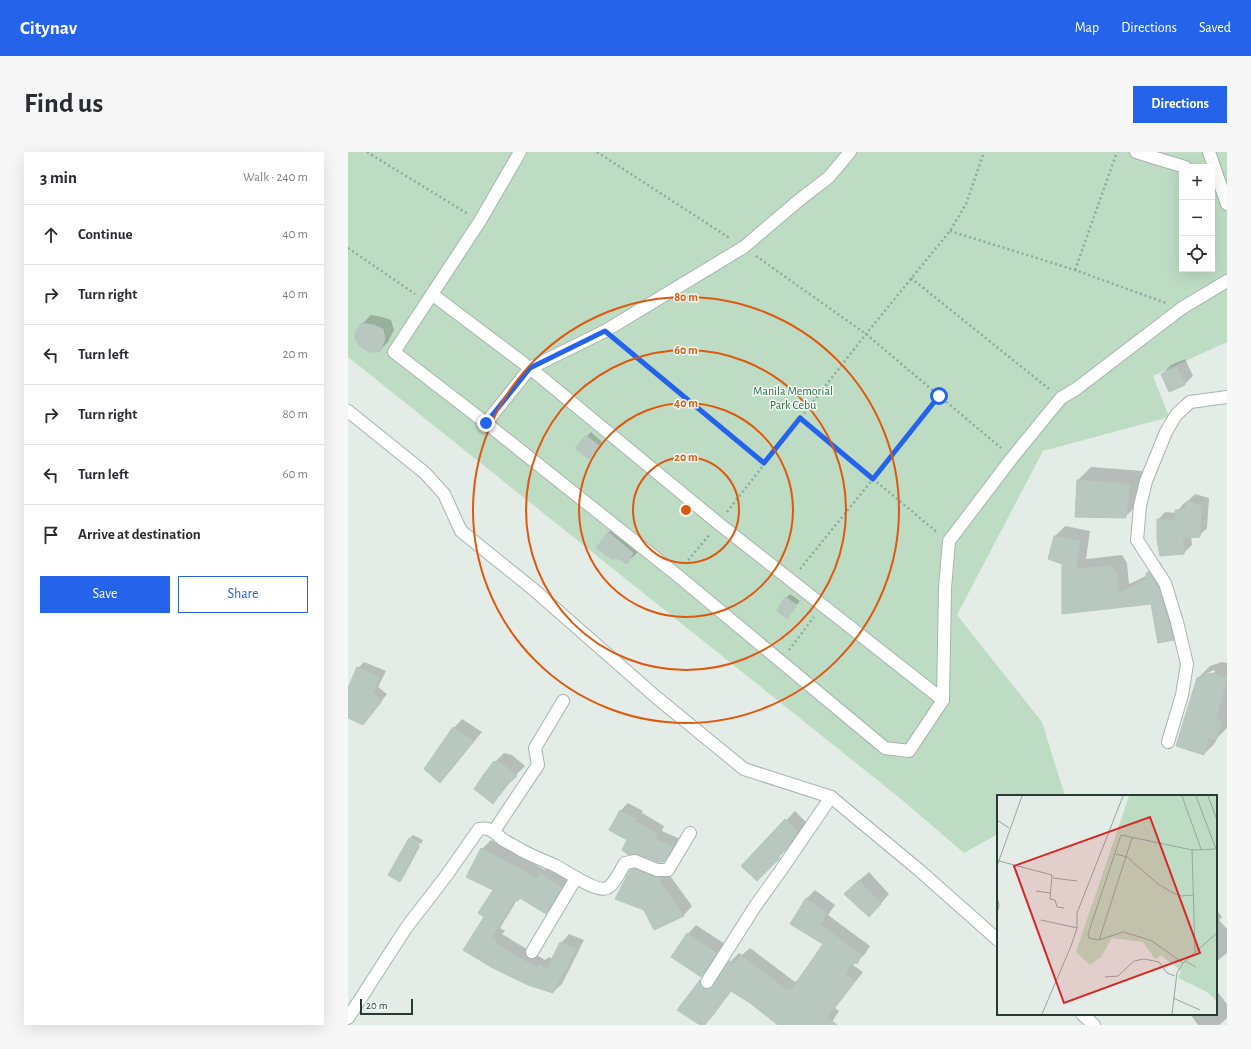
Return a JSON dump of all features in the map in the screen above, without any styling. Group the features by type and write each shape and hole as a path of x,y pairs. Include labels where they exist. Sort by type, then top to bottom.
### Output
{"street":[{"path":"520,152 480,221 394,352 677,574 885,748 909,751 943,700 945,588 949,541 1012,458 1061,398 1076,389 1182,308 1227,281"},
{"path":"486,423 530,368 605,331 744,247 829,177 850,152"},
{"path":"1136,152 1179,165"},
{"path":"1209,152 1212,164"},
{"path":"1215,176 1227,204"},
{"path":"430,299 530,368 718,523 943,700"},
{"path":"1168,742 1182,695 1187,664 1177,622 1165,583 1137,540 1140,506 1146,481 1166,432 1176,415 1190,402 1227,397"},
{"path":"348,411 425,473 444,494 461,531 533,589 656,696 744,769 830,797 919,870 997,939"},
{"path":"494,831 538,765 535,748 563,702"},
{"path":"707,982 756,905 779,874 830,797"},
{"path":"348,1018 406,928 446,876 478,829 486,828 494,831 502,839 532,856 555,865 576,878 600,888 606,888 612,884 625,863 635,861 657,870 668,870 690,833"},
{"path":"532,952 576,878"},
{"path":"1083,1015 1094,1025"}],"path":[{"path":"367,152 480,221"},
{"path":"597,152 744,247 866,334 1012,458"},
{"path":"677,574 866,334 950,231 966,204 984,152"},
{"path":"1075,270 1117,152"},
{"path":"950,231 1075,270 1182,308"},
{"path":"348,248 430,299"},
{"path":"911,278 1061,398"},
{"path":"605,331 764,463"},
{"path":"790,580 939,396"},
{"path":"800,418 949,541"},
{"path":"781,661 823,606"}],"green space":[{"name":"Manila Memorial Park Cebu","path":"348,152 1227,152 1227,342 1153,376 1169,417 1043,451 957,615 1042,722 1065,795 997,795 997,835 964,853 901,799 348,357"}],"building":[{"path":"361,323 373,325 383,329 385,339 380,352 369,352 359,345 354,336"},
{"path":"1177,367 1185,385 1169,392 1161,374"},
{"path":"586,435 599,446 589,459 575,448"},
{"path":"1077,480 1130,484 1126,518 1075,517"},
{"path":"1187,501 1202,506 1200,537 1183,538 1184,554 1160,556 1157,539 1157,519 1175,520 1175,510 1184,509"},
{"path":"608,532 633,553 627,564 617,558 612,559 596,548"},
{"path":"1054,536 1080,541 1076,569 1112,565 1116,573 1119,593 1147,579 1146,573 1149,572 1158,586 1174,640 1158,643 1151,604 1062,614 1062,564 1048,559"},
{"path":"785,597 797,605 787,619 777,611"},
{"path":"357,667 380,677 373,693 382,701 363,725 348,718 348,688"},
{"path":"1210,673 1227,678 1216,720 1222,721 1216,740 1209,738 1204,755 1176,746 1197,678"},
{"path":"453,727 474,741 440,783 424,769"},
{"path":"494,761 503,764 517,776 504,788 493,804 474,789"},
{"path":"620,810 636,819 635,821 658,834 655,839 673,847 664,862 658,862 637,854 629,855 622,850 627,840 609,830"},
{"path":"785,819 798,831 787,848 778,857 780,858 757,881 741,866"},
{"path":"409,838 419,844 400,882 388,875"},
{"path":"481,848 537,878 540,873 562,887 546,914 520,898 518,901 515,900 492,937 497,939 495,943 537,968 539,964 547,969 560,942 576,949 553,993 528,985 491,967 463,950 484,917 478,913 493,890 466,877"},
{"path":"634,869 654,877 662,878 660,882 684,916 654,930 644,910 615,899 630,870"},
{"path":"859,880 881,904 869,917 844,894"},
{"path":"806,898 827,914 820,924 862,955 857,964 853,962 845,974 855,981 827,1017 837,1025 778,1025 750,1003 731,991 705,1025 700,1025 677,1010 700,980 700,985 703,988 711,988 729,961 734,964 741,955 787,990 788,988 791,990 823,944 790,924"},
{"path":"687,933 717,953 701,977 671,957"}],"route":[{"path":"486,423 530,368 605,331 764,463 800,418 873,479 939,396"}]}
